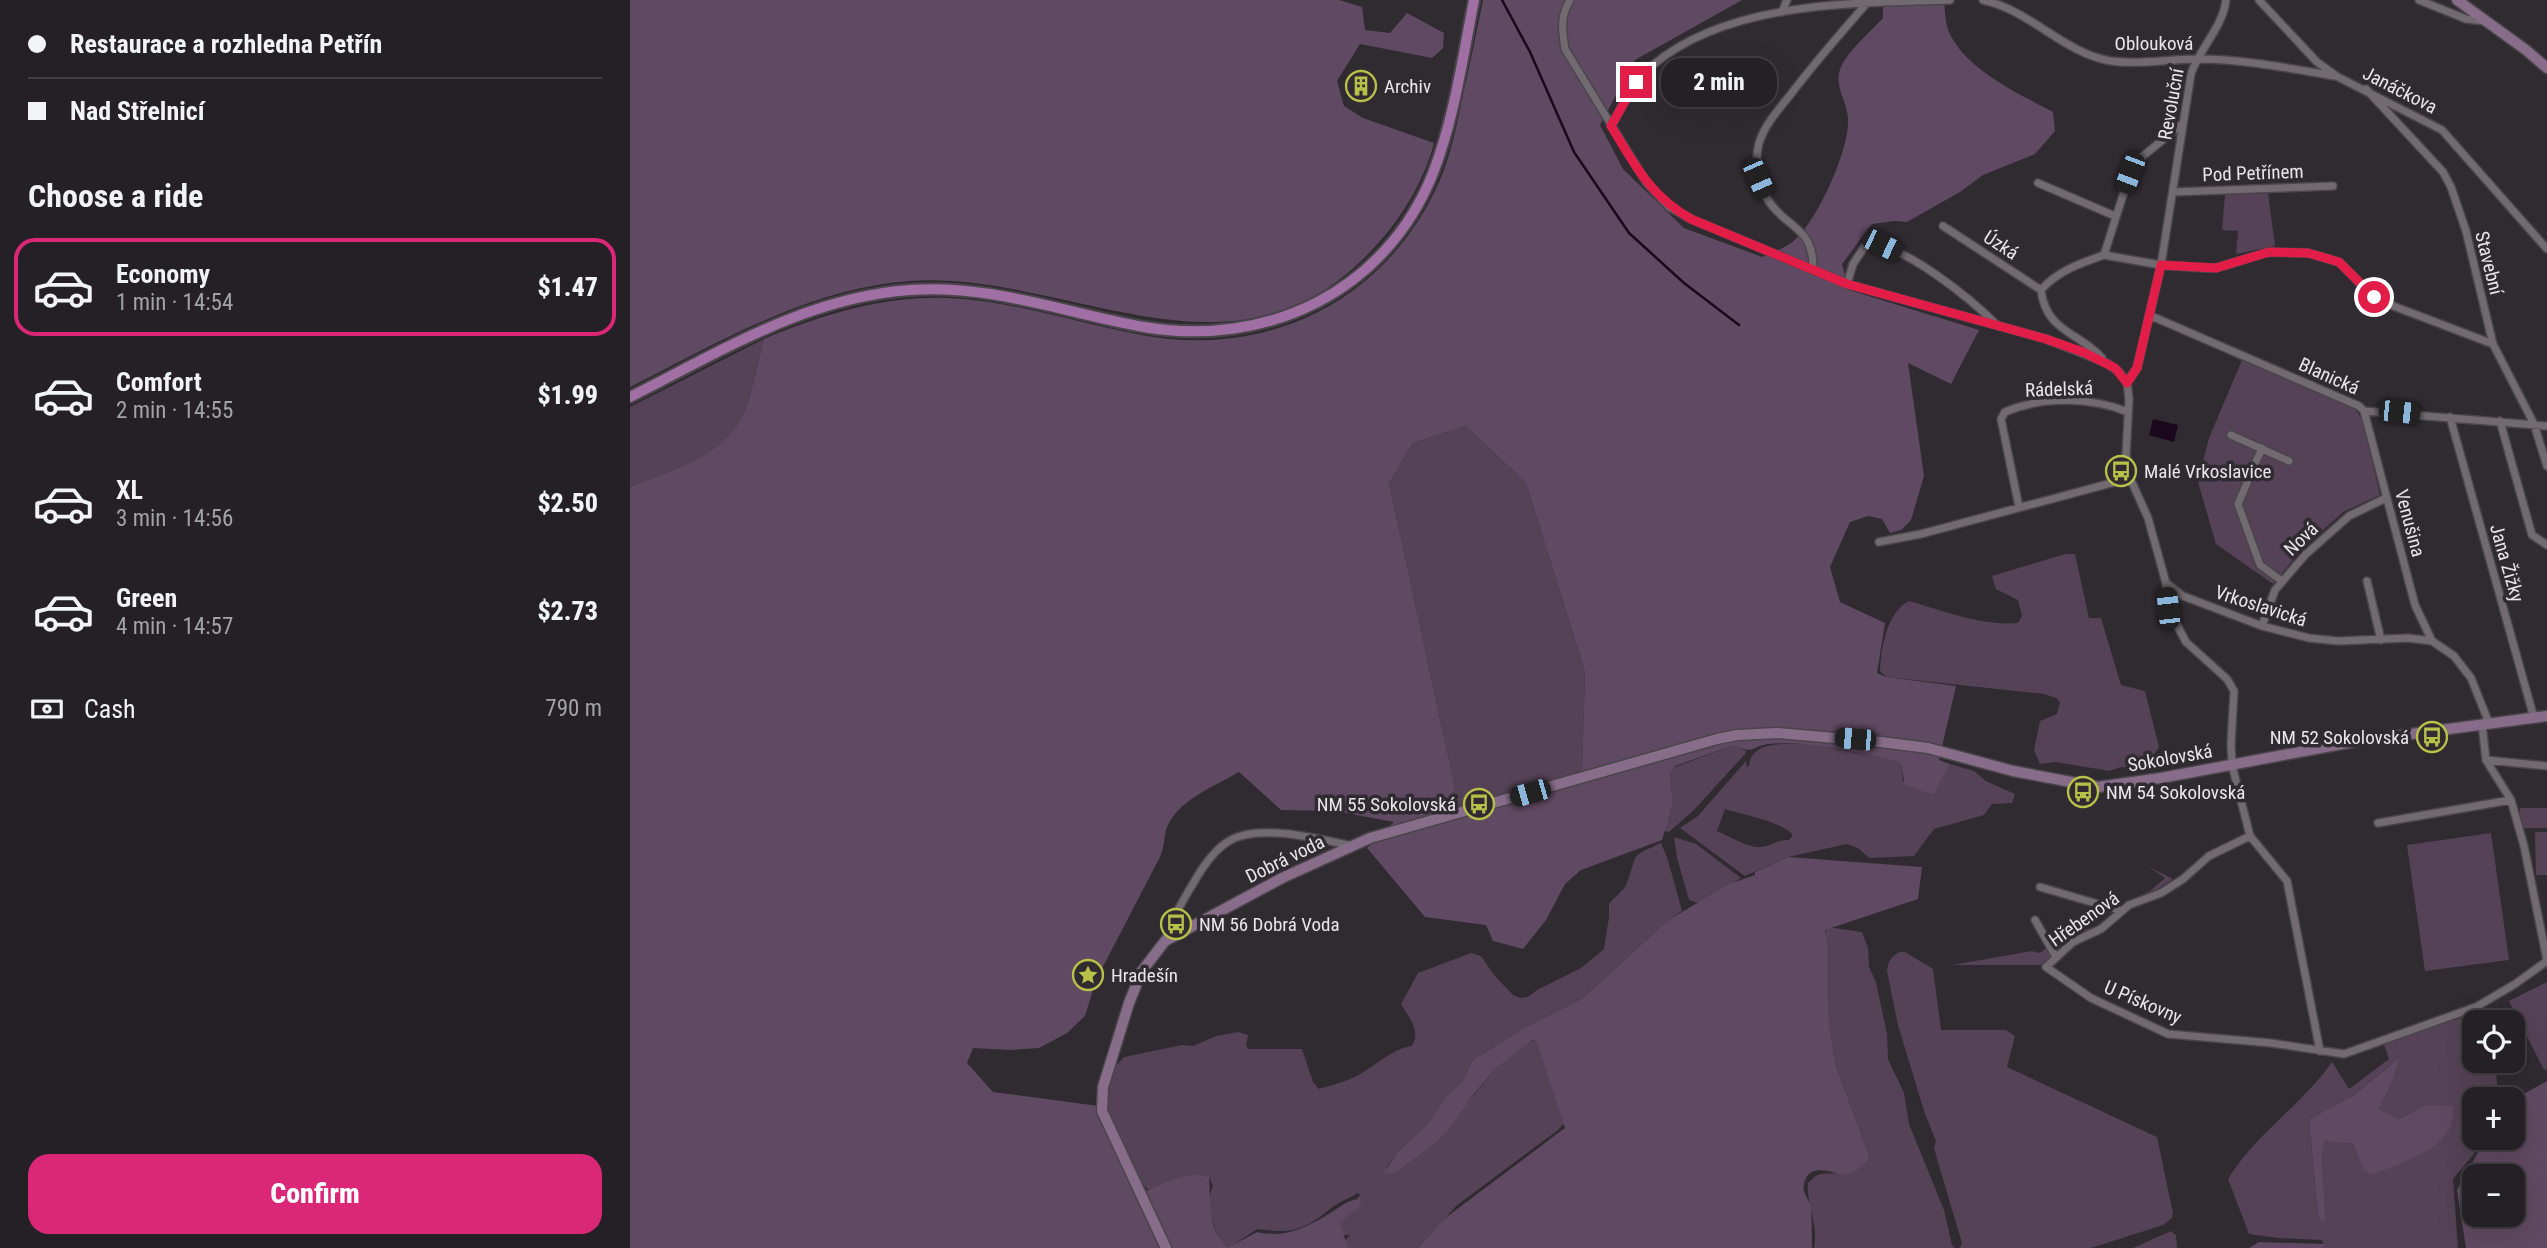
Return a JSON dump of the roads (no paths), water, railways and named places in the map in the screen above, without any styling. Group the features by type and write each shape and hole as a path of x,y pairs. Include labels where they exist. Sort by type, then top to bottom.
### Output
{"main road":[{"path":"630,397 760,331 801,314 840,302 893,292 931,289 987,293 1142,327 1174,331 1220,331 1263,324 1310,307 1349,283 1383,251 1406,222 1426,189 1440,155 1474,0"}],"street":[{"path":"1570,0 1564,10 1561,24 1565,49 1646,182 1669,206 1691,219 1847,284 2058,343 2107,363"},
{"path":"1782,12 1787,0"},
{"path":"1611,126 1636,82 1653,65 1693,38 1740,21 1782,12 1868,3 1950,0"},
{"name":"Oblouková","path":"1983,0 1999,3 2019,12 2072,47 2109,61 2248,61 2338,77"},
{"name":"Revoluční","path":"2127,383 2137,368 2161,265 2182,125 2196,59 2224,12 2225,0"},
{"name":"Janáčkova","path":"2259,0 2318,62 2338,77 2442,130 2547,248"},
{"path":"2418,0 2466,19 2487,21"},
{"path":"2457,0 2547,68"},
{"path":"1813,269 1813,251 1808,241 1769,201 1758,178 1760,142 1770,120 1815,63 1868,3"},
{"name":"Stavební","path":"2366,89 2443,172 2451,187 2466,232 2493,344 2534,424 2547,466"},
{"path":"2104,255 2130,173 2143,156 2182,125"},
{"path":"2038,183 2115,216"},
{"name":"Pod Petřínem","path":"2173,192 2333,186"},
{"name":"Úzká","path":"1943,226 2041,290"},
{"path":"1847,284 1858,253 1865,246 1882,245 1914,260 1976,304 1998,325"},
{"path":"2320,1051 2287,881 2250,836 2232,765 2234,691 2227,679 2186,642 2168,608 2166,583 2148,517 2130,478 2126,456 2127,383 2093,348 2066,333 2050,315 2042,299 2041,290 2071,267 2104,255 2161,265 2216,268 2269,252 2298,252 2339,262 2374,297 2388,304 2493,344"},
{"name":"Blanická","path":"2149,315 2359,406 2364,411 2547,426"},
{"name":"Rádelská","path":"2019,507 2001,419 2005,412 2019,405 2060,401 2108,404 2128,412"},
{"name":"Venušina","path":"2364,411 2415,605 2432,641"},
{"name":"Jana Žižky","path":"2450,417 2534,718"},
{"path":"2500,421 2532,535 2547,545"},
{"path":"2231,435 2289,461"},
{"path":"2262,448 2238,504 2260,565 2282,581"},
{"path":"1879,542 1897,540 2130,478"},
{"name":"Nová","path":"2262,626 2275,590 2305,555 2349,516 2386,498"},
{"path":"2367,580 2381,640"},
{"name":"Vrkoslavická","path":"2166,583 2183,596 2262,626 2309,638 2408,638 2432,641"},
{"path":"2432,641 2454,656 2471,678 2485,724 2486,760 2511,800 2524,846 2547,960"},
{"name":"Sokolovská","path":"1352,845 1717,739 1758,733 1881,741 1928,748 2013,771 2098,787 2358,741 2547,716"},
{"path":"2486,760 2547,766"},
{"path":"2378,823 2511,800"},
{"name":"Dobrá voda","path":"1166,1248 1102,1111 1103,1087 1129,1003 1142,971 1165,941 1173,915 1202,869 1229,840 1248,835 1295,834 1352,845"},
{"name":"Hřebenová","path":"2046,967 2073,942 2101,929 2129,905 2161,893 2183,879 2209,856 2250,836"},
{"name":"Dobrá voda","path":"1165,941 1282,878 1352,845"},
{"path":"2040,887 2122,911"},
{"path":"2035,920 2056,957"},
{"name":"U Pískovny","path":"2046,967 2091,998 2168,1034 2271,1043 2344,1054 2476,1007 2515,984 2547,960"}],"waterway":[{"path":"1502,0 1530,52 1574,152 1629,233 1684,283 1739,325"}],"place":[{"name":"Archiv","path":"1361,86"},
{"name":"Malé Vrkoslavice","path":"2121,471"},
{"name":"NM 52 Sokolovská","path":"2432,737"},
{"name":"NM 54 Sokolovská","path":"2083,792"},
{"name":"NM 55 Sokolovská","path":"1479,804"},
{"name":"NM 56 Dobrá Voda","path":"1176,924"},
{"name":"Hradešín","path":"1088,975"}]}
